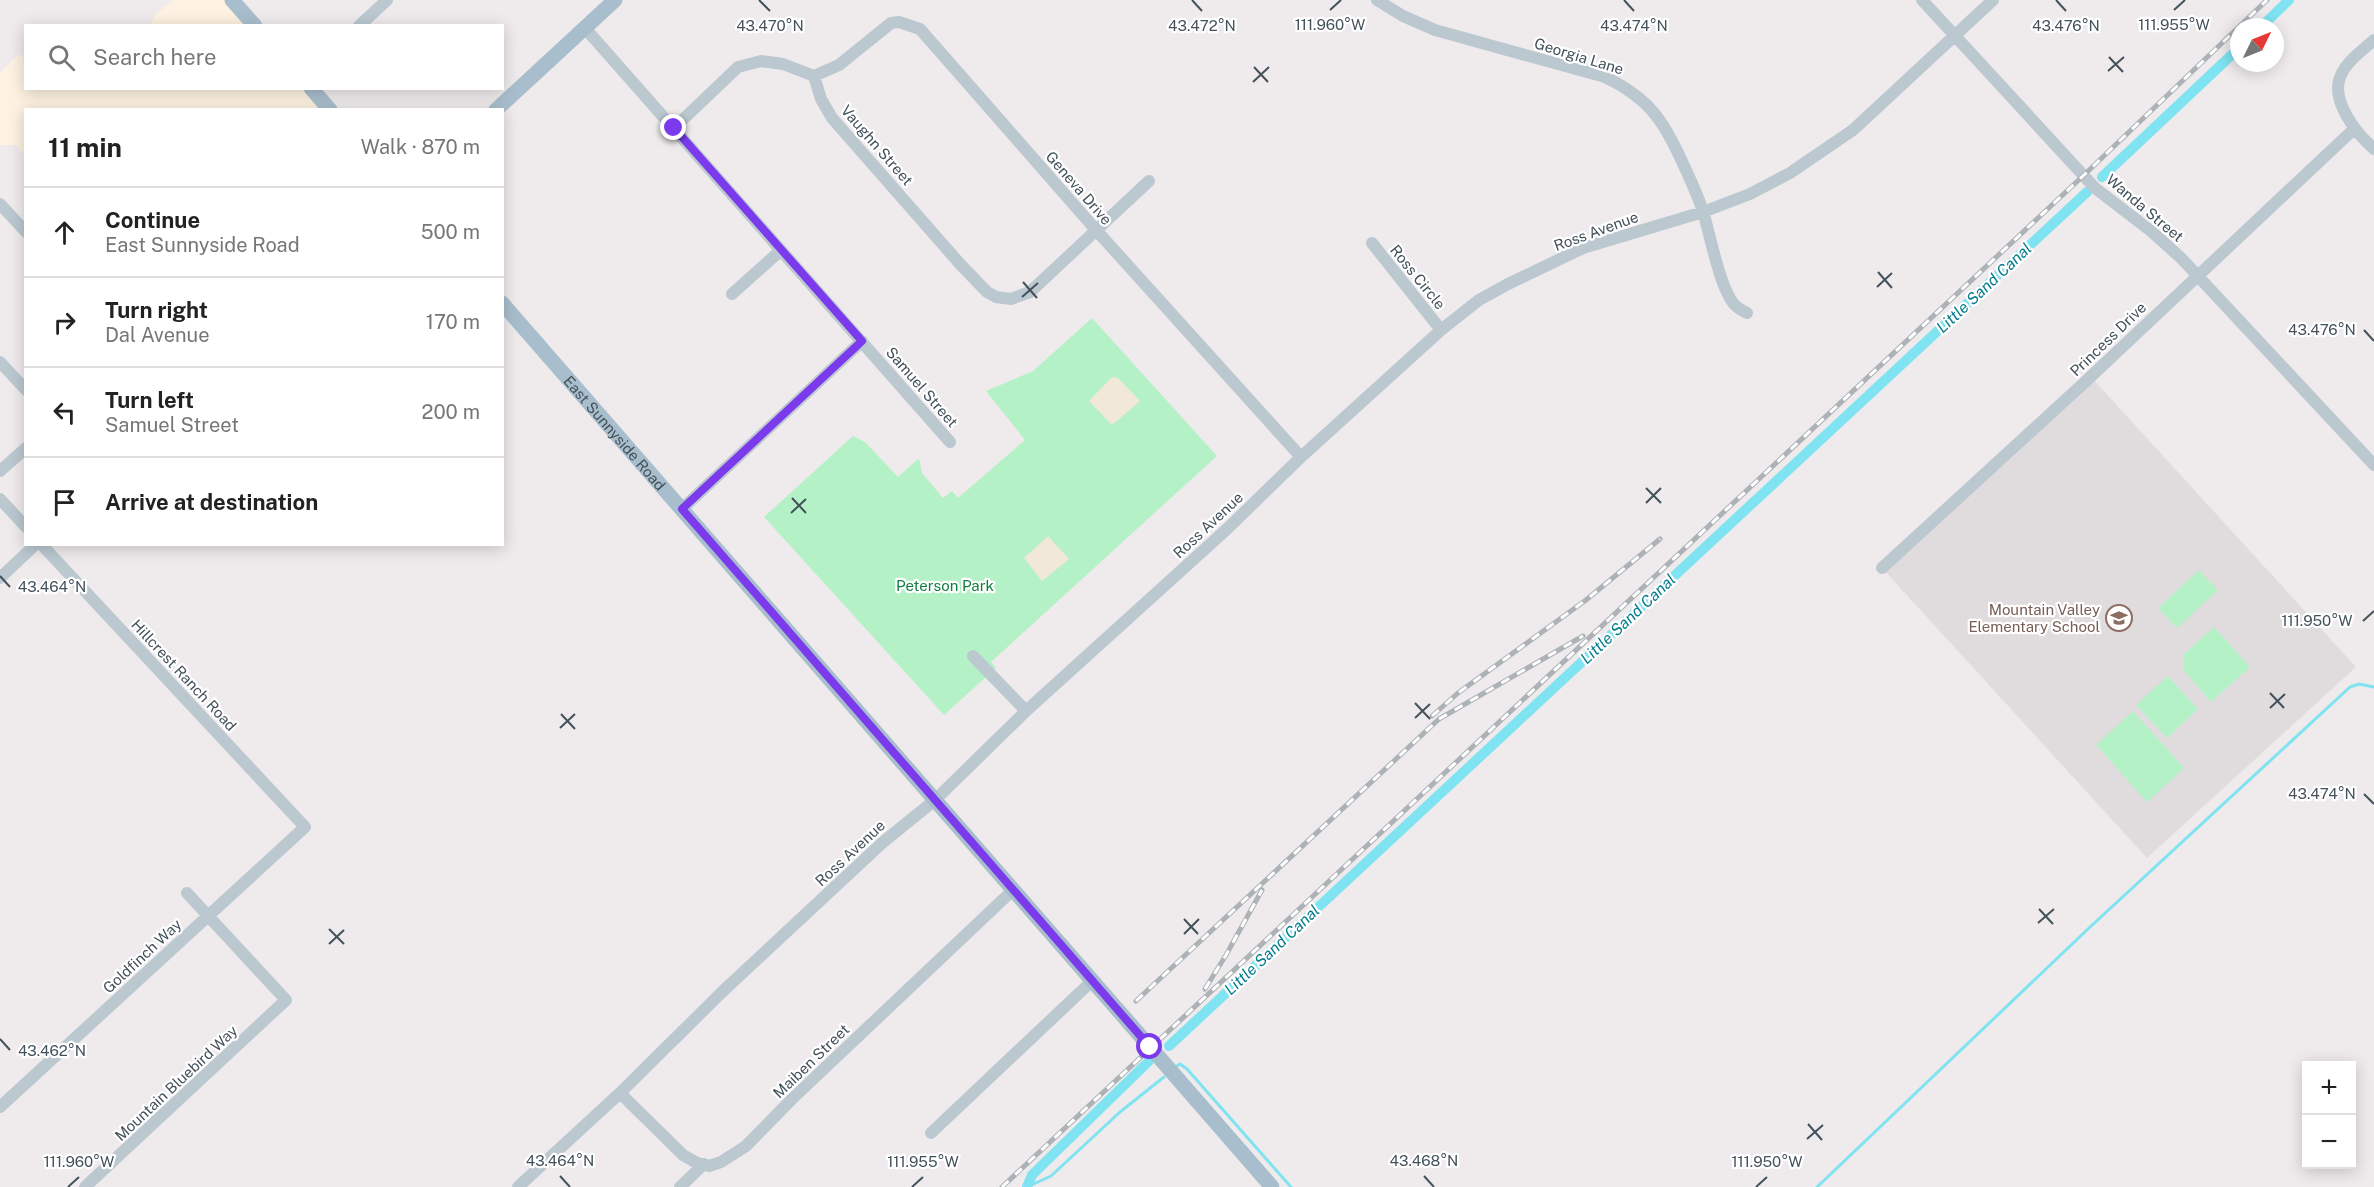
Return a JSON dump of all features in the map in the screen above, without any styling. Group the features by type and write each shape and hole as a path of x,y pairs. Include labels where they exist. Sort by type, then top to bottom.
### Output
{"main road":[{"path":"232,0 253,24"},
{"path":"498,108 615,0"},
{"path":"313,90 328,108"},
{"name":"East Sunnyside Road","path":"504,305 1272,1187"}],"street":[{"path":"361,24 387,0"},
{"name":"Georgia Lane","path":"1377,0 1403,16 1435,30 1587,72 1626,87 1662,122 1674,140 1703,212 1726,290 1734,305 1748,313"},
{"name":"Wanda Street","path":"1922,0 2096,188 2151,231 2242,322 2374,465"},
{"name":"Ross Avenue","path":"518,1187 620,1094 722,992 882,843 935,800 1026,711 1227,529 1441,330 1479,300 1583,248 1703,212 1750,194 1790,173 1853,129 1993,0"},
{"name":"Geneva Drive","path":"814,76 839,65 891,23 898,22 920,28 1096,230 1302,457"},
{"name":"Samuel Street","path":"585,28 950,442"},
{"path":"2374,40 2341,73 2339,81 2342,106 2354,129 2374,149"},
{"path":"674,128 738,67 761,61 783,64 814,76"},
{"name":"Vaughn Street","path":"814,76 820,99 832,118 987,292 996,297 1011,299 1030,292 1096,230"},
{"name":"Princess Drive","path":"1882,568 2085,382 2354,129"},
{"path":"1096,230 1149,181"},
{"path":"0,204 24,230"},
{"name":"Ross Circle","path":"1372,243 1441,330"},
{"path":"732,294 781,250"},
{"path":"682,509 862,341"},
{"path":"0,362 24,388"},
{"path":"0,471 24,450"},
{"path":"0,499 24,525"},
{"path":"0,578 34,546"},
{"name":"Hillcrest Ranch Road","path":"43,546 305,827"},
{"path":"973,656 1026,711"},
{"name":"Goldfinch Way","path":"0,1107 305,827"},
{"name":"Maiben Street","path":"704,1164 709,1166 721,1162 746,1146 792,1099 1013,890"},
{"path":"187,893 208,916"},
{"name":"Mountain Bluebird Way","path":"85,1187 286,1000 208,916"},
{"path":"931,1133 1092,981"},
{"path":"620,1094 683,1155 704,1164 680,1187"}],"shaded area":[{"path":"173,0 232,0 253,24 150,24 156,14"},
{"path":"19,54 24,58 24,90 312,90 329,108 24,108 24,154 16,145 0,145 0,73"},
{"name":"Mountain Valley Elementary School","path":"2091,377 2356,667 2147,858 1882,568"}],"green space":[{"name":"Peterson Park","path":"1092,318 1217,456 991,662 996,668 944,715 764,517 853,436 865,442 898,477 919,458 922,473 943,498 952,491 958,498 1025,440 986,391 1033,371"},
{"path":"2199,570 2218,590 2177,628 2158,608"},
{"path":"2214,627 2250,667 2211,702 2184,671 2184,654"},
{"path":"2168,676 2198,709 2167,738 2136,705"},
{"path":"2133,711 2184,768 2147,802 2096,745"}],"sand":[{"path":"1112,377 1118,378 1140,401 1112,425 1089,401"},
{"path":"1048,536 1069,559 1042,581 1024,558"}],"waterway":[{"name":"Little Sand Canal","path":"2270,18 2289,0"},
{"name":"Little Sand Canal","path":"2102,177 2230,56"},
{"name":"Little Sand Canal","path":"1169,1046 2087,192"},
{"path":"1817,1187 2089,928 2350,687 2359,684 2374,687"},
{"path":"1027,1187 1032,1175 1149,1061"},
{"path":"1177,1066 1180,1064 1187,1069 1291,1187"},
{"path":"1027,1187 1051,1176 1120,1112 1164,1077"}],"railway":[{"path":"1002,1187 2084,175 2267,0"},
{"path":"1432,716 1458,693 1586,600 1660,539"},
{"path":"1136,1001 1439,719 1583,636"},
{"path":"1205,989 1262,890"}],"place":[{"name":"Mountain Valley Elementary School","path":"2119,618"}],"route":[{"path":"674,128 862,341 682,509 1150,1047"}]}
